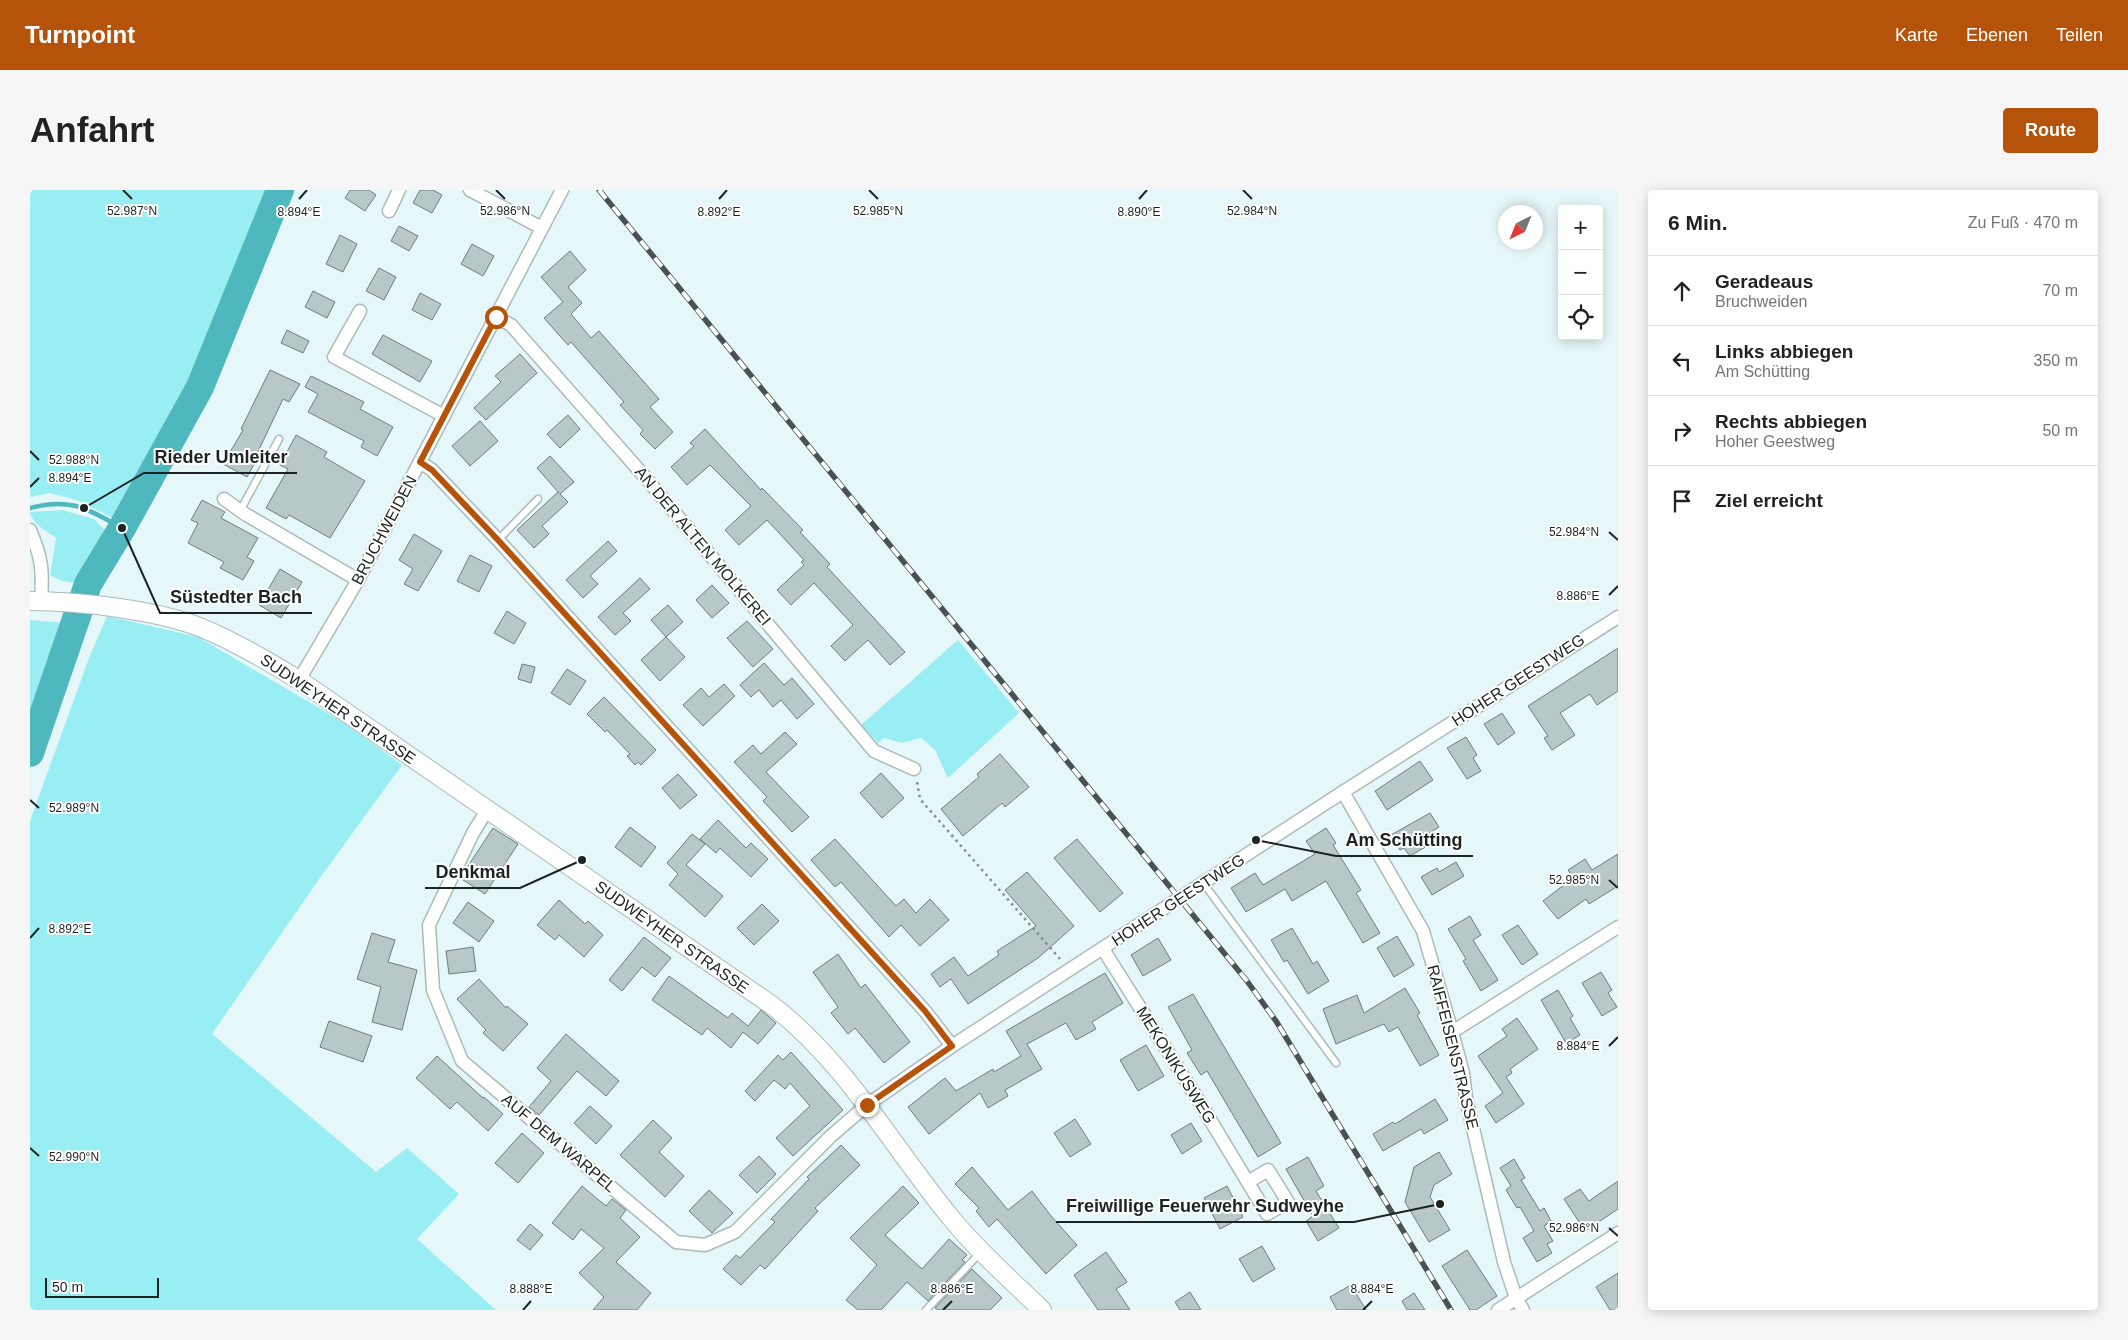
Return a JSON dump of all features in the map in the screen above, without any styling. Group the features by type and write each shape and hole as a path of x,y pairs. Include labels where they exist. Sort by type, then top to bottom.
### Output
{"street":[{"path":"389,211 399,190"},
{"path":"470,190 542,228"},
{"name":"BRUCHWEIDEN","path":"299,680 358,580 562,190"},
{"path":"360,311 334,357 444,416"},
{"name":"AN DER ALTEN MOLKEREI","path":"496,317 511,325 645,477 874,751 914,769"},
{"path":"420,462 432,470 498,540 925,1011 952,1046"},
{"path":"224,499 240,511 358,580"},
{"path":"30,530 40,555 41,601"},
{"name":"SUDWEYHER STRASSE","path":"41,601 130,610 176,620 222,636 299,680 794,1023 843,1074 939,1204 982,1251 1042,1310"},
{"name":"HOHER GEESTWEG","path":"867,1105 952,1046 1343,792 1618,617"},
{"name":"RAIFFEISENSTRASSE","path":"1343,792 1423,931 1452,1032 1504,1262 1516,1298 1523,1310"},
{"name":"AUF DEM WARPEL","path":"487,810 473,833 430,925 433,990 462,1061 676,1242 705,1245 735,1232 831,1136 867,1105"},
{"path":"1452,1032 1618,927"},
{"name":"MEKONIKUSWEG","path":"1103,949 1248,1182"},
{"path":"1498,1310 1618,1232"}],"lane":[{"path":"240,511 279,439"},
{"path":"498,540 538,499"},
{"path":"1204,884 1336,1063"},
{"path":"926,1310 982,1251"}],"path":[{"path":"914,769 920,799 1069,970"}],"shaded area":[{"path":"30,190 271,190 191,383 132,492 113,518 77,500 50,493 30,497"},
{"path":"62,510 94,519 107,532 80,584 62,581 50,575 56,538 37,524 30,512"},
{"path":"107,616 198,637 343,722 402,765 317,882 212,1034 376,1172 407,1148 459,1194 417,1239 496,1310 30,1310 30,821 89,658"},
{"path":"30,620 65,623 30,715"},
{"path":"958,640 1019,713 948,778 935,750 921,738 902,743 884,738 878,743 861,725"}],"building":[{"path":"350,190 369,190 376,195 365,211 345,198"},
{"path":"420,190 433,190 442,195 432,213 413,203"},
{"path":"399,226 418,236 409,251 391,241"},
{"path":"340,235 357,244 343,272 326,264"},
{"path":"472,244 494,256 483,276 461,264"},
{"path":"570,251 586,270 568,287 582,303 571,314 591,338 599,331 659,399 650,407 673,432 655,449 640,434 643,430 620,405 624,402 571,342 568,345 544,318 563,302 541,277"},
{"path":"379,268 396,277 384,300 366,291"},
{"path":"313,291 335,302 327,318 305,307"},
{"path":"420,293 441,304 432,320 412,310"},
{"path":"287,330 309,341 303,353 281,343"},
{"path":"383,335 432,361 420,382 372,354"},
{"path":"520,354 537,373 486,420 474,408 501,382 495,376"},
{"path":"270,370 300,384 289,402 283,399 256,456 258,457 247,477 223,464 243,430 241,429"},
{"path":"311,376 364,402 360,409 393,427 377,456 361,447 364,441 308,412 318,394 305,387"},
{"path":"568,415 580,429 560,448 547,434"},
{"path":"480,421 498,441 470,466 452,446"},
{"path":"705,429 761,490 762,488 803,530 800,532 830,564 827,567 905,652 890,665 868,640 845,661 831,646 853,625 814,583 791,605 777,590 804,565 801,562 804,560 767,520 739,545 725,530 751,506 710,465 687,485 671,467 694,446 690,443"},
{"path":"296,435 327,452 324,457 365,481 330,538 289,515 286,519 266,508 288,469 280,465"},
{"path":"550,456 574,482 560,494 568,502 542,526 549,534 534,548 517,530 559,493 537,468"},
{"path":"202,500 225,512 221,518 258,538 247,557 254,561 243,580 220,568 224,562 188,543 198,523 191,520"},
{"path":"414,534 442,551 418,591 404,584 413,569 399,560"},
{"path":"608,541 617,551 590,576 598,584 583,598 566,580"},
{"path":"470,555 492,566 479,592 457,581"},
{"path":"280,569 302,582 281,618 259,605"},
{"path":"640,578 650,589 623,613 631,621 615,635 598,617"},
{"path":"712,585 729,603 712,618 696,600"},
{"path":"668,605 683,622 666,637 651,620"},
{"path":"507,611 526,623 514,644 494,633"},
{"path":"747,621 773,649 753,667 727,638"},
{"path":"666,637 685,657 660,681 641,660"},
{"path":"1618,648 1618,691 1597,705 1590,694 1560,713 1575,735 1552,750 1544,738 1548,736 1528,706"},
{"path":"764,663 784,685 792,678 814,704 797,719 781,700 773,707 759,690 751,697 740,685"},
{"path":"522,664 535,667 531,683 518,679"},
{"path":"567,669 586,681 570,705 551,693"},
{"path":"724,684 735,696 703,726 683,705 701,688 709,697"},
{"path":"604,697 656,750 641,765 638,762 635,765 627,756 630,754 607,730 605,732 587,714"},
{"path":"1502,713 1515,733 1498,745 1484,724"},
{"path":"785,732 797,744 766,772 809,817 792,832 763,801 767,797 734,762 753,745 761,754"},
{"path":"1466,737 1477,755 1473,758 1481,771 1467,779 1447,748"},
{"path":"1000,754 1029,787 1005,807 1002,803 963,836 941,809 979,777 977,774"},
{"path":"1420,761 1433,780 1387,810 1375,791"},
{"path":"881,773 904,798 882,818 860,793"},
{"path":"678,774 697,795 680,809 662,788"},
{"path":"1430,813 1439,827 1422,838 1427,846 1410,856 1404,848 1400,850 1391,835"},
{"path":"718,820 746,848 751,843 768,859 751,877 720,848 716,853 700,839"},
{"path":"630,827 656,847 641,867 615,847"},
{"path":"493,828 518,844 485,894 460,878"},
{"path":"1326,828 1336,843 1333,845 1361,890 1356,893 1380,933 1363,943 1326,881 1292,901 1285,889 1246,912 1231,888 1255,873 1263,885 1315,854 1306,841"},
{"path":"692,834 705,844 686,865 723,896 705,917 669,885 678,874 667,863"},
{"path":"835,839 896,906 904,899 916,913 930,899 949,920 920,946 901,925 889,937 841,882 835,887 811,860"},
{"path":"1077,839 1123,893 1100,912 1054,858"},
{"path":"1618,854 1618,886 1589,904 1586,899 1558,919 1543,901 1573,878 1568,870 1585,859 1592,870"},
{"path":"1456,862 1464,876 1432,895 1421,877 1437,868 1439,872"},
{"path":"1027,872 1074,926 1038,958 968,1004 951,979 940,987 931,974 954,957 968,976 999,955 997,951 1036,926 1005,890"},
{"path":"559,900 585,924 588,921 603,935 584,957 559,935 555,940 537,925"},
{"path":"468,902 494,921 479,942 453,923"},
{"path":"762,904 779,921 754,945 737,928"},
{"path":"1470,916 1481,935 1473,940 1498,980 1481,991 1463,961 1466,959 1448,929"},
{"path":"1518,925 1538,954 1522,965 1502,935"},
{"path":"1292,928 1313,964 1317,961 1329,981 1308,994 1287,960 1284,962 1271,940"},
{"path":"372,933 395,940 388,962 417,970 402,1030 372,1022 381,987 357,979"},
{"path":"1397,936 1414,965 1394,977 1377,948"},
{"path":"644,937 671,958 655,977 642,967 622,991 609,980"},
{"path":"1158,938 1171,960 1143,976 1131,955"},
{"path":"473,947 476,971 449,974 446,951"},
{"path":"838,954 861,988 865,984 910,1042 884,1063 855,1028 848,1034 831,1013 838,1007 813,972"},
{"path":"1601,972 1612,990 1608,993 1617,1007 1602,1016 1582,983"},
{"path":"1105,973 1123,1003 1092,1022 1096,1029 1076,1040 1066,1023 1027,1044 1042,1069 1005,1090 1008,1096 988,1108 980,1093 929,1134 908,1107 945,1078 956,1091 993,1069 994,1072 1021,1056 1006,1031"},
{"path":"669,976 728,1018 732,1013 748,1026 761,1010 776,1023 758,1044 743,1032 731,1048 707,1028 702,1035 652,1000"},
{"path":"479,979 506,1008 507,1006 528,1024 503,1051 483,1033 486,1030 457,999"},
{"path":"1405,988 1420,1013 1417,1015 1439,1055 1420,1066 1398,1027 1389,1032 1384,1024 1336,1044 1323,1009 1357,995 1364,1013"},
{"path":"1558,990 1573,1016 1570,1018 1580,1035 1566,1043 1541,1000"},
{"path":"1193,994 1281,1143 1258,1157 1207,1071 1201,1075 1187,1053 1192,1050 1168,1007"},
{"path":"1517,1018 1538,1049 1510,1069 1512,1073 1506,1077 1524,1104 1496,1123 1485,1106 1503,1093 1478,1056 1507,1036 1502,1029"},
{"path":"329,1021 372,1036 363,1062 320,1047"},
{"path":"566,1034 619,1081 606,1096 577,1071 539,1115 529,1107 551,1081 537,1068"},
{"path":"1146,1045 1164,1076 1138,1091 1120,1060"},
{"path":"791,1052 843,1110 793,1156 776,1138 810,1106 790,1083 785,1089 774,1080 755,1101 745,1091 778,1055 783,1060"},
{"path":"437,1056 503,1114 488,1131 457,1102 450,1109 416,1078"},
{"path":"1435,1099 1448,1120 1424,1134 1421,1129 1383,1151 1373,1134 1393,1122 1395,1124"},
{"path":"590,1106 612,1126 596,1144 574,1123"},
{"path":"1075,1119 1091,1144 1070,1157 1054,1133"},
{"path":"653,1120 672,1138 659,1152 684,1176 665,1197 620,1155"},
{"path":"1191,1123 1202,1141 1182,1154 1171,1135"},
{"path":"522,1133 544,1153 518,1183 495,1163"},
{"path":"841,1145 860,1165 815,1208 818,1211 765,1269 760,1265 741,1285 723,1269 736,1255 740,1258 775,1222 771,1219 809,1179 807,1177"},
{"path":"1439,1152 1452,1174 1434,1185 1430,1197 1450,1230 1429,1242 1405,1202 1414,1167"},
{"path":"759,1156 776,1174 757,1193 739,1175"},
{"path":"1308,1157 1324,1186 1316,1191 1339,1228 1318,1241 1306,1221 1313,1216 1286,1169"},
{"path":"1514,1159 1525,1178 1521,1180 1540,1211 1544,1208 1551,1221 1544,1226 1553,1241 1547,1244 1552,1253 1537,1262 1523,1238 1534,1231 1520,1207 1517,1208 1506,1190 1511,1186 1500,1168"},
{"path":"972,1167 1008,1210 1032,1191 1077,1245 1046,1274 997,1219 989,1227 976,1211 979,1208 955,1184"},
{"path":"1618,1181 1618,1209 1585,1231 1564,1199 1580,1189 1589,1201"},
{"path":"582,1186 606,1206 612,1199 626,1210 620,1218 640,1237 616,1262 651,1293 637,1310 593,1310 604,1297 579,1273 604,1248 581,1229 573,1240 552,1223"},
{"path":"903,1186 919,1203 885,1235 922,1269 949,1239 967,1255 962,1260 965,1262 928,1301 907,1282 881,1310 858,1310 846,1300 877,1265 850,1238"},
{"path":"1227,1186 1243,1217 1220,1229 1204,1198"},
{"path":"709,1190 733,1213 712,1233 689,1211"},
{"path":"530,1224 543,1235 530,1250 517,1240"},
{"path":"1262,1246 1275,1269 1253,1282 1239,1259"},
{"path":"1467,1250 1497,1296 1476,1310 1470,1310 1442,1266"},
{"path":"1106,1252 1127,1282 1116,1289 1130,1310 1098,1310 1074,1275"},
{"path":"972,1269 1002,1298 990,1310 938,1310 935,1308"},
{"path":"1618,1273 1618,1310 1610,1310 1596,1287"},
{"path":"1351,1285 1366,1310 1337,1310 1330,1297"},
{"path":"1190,1292 1201,1310 1180,1310 1175,1302"},
{"path":"1414,1293 1425,1310 1407,1310 1402,1301"}],"waterway":[{"path":"30,753 88,584 122,528 200,387 280,190"},
{"path":"30,508 44,505 68,504 88,510 122,528"}],"railway":[{"path":"599,190 1247,981 1276,1021 1451,1310"}],"place":[{"name":"Rieder Umleiter","path":"84,508"},
{"name":"Süstedter Bach","path":"122,528"},
{"name":"Am Schütting","path":"1256,840"},
{"name":"Denkmal","path":"582,860"},
{"name":"Freiwillige Feuerwehr Sudweyhe","path":"1440,1204"}],"route":[{"path":"496,317 420,462 432,470 498,540 925,1011 952,1046 867,1105"}]}
